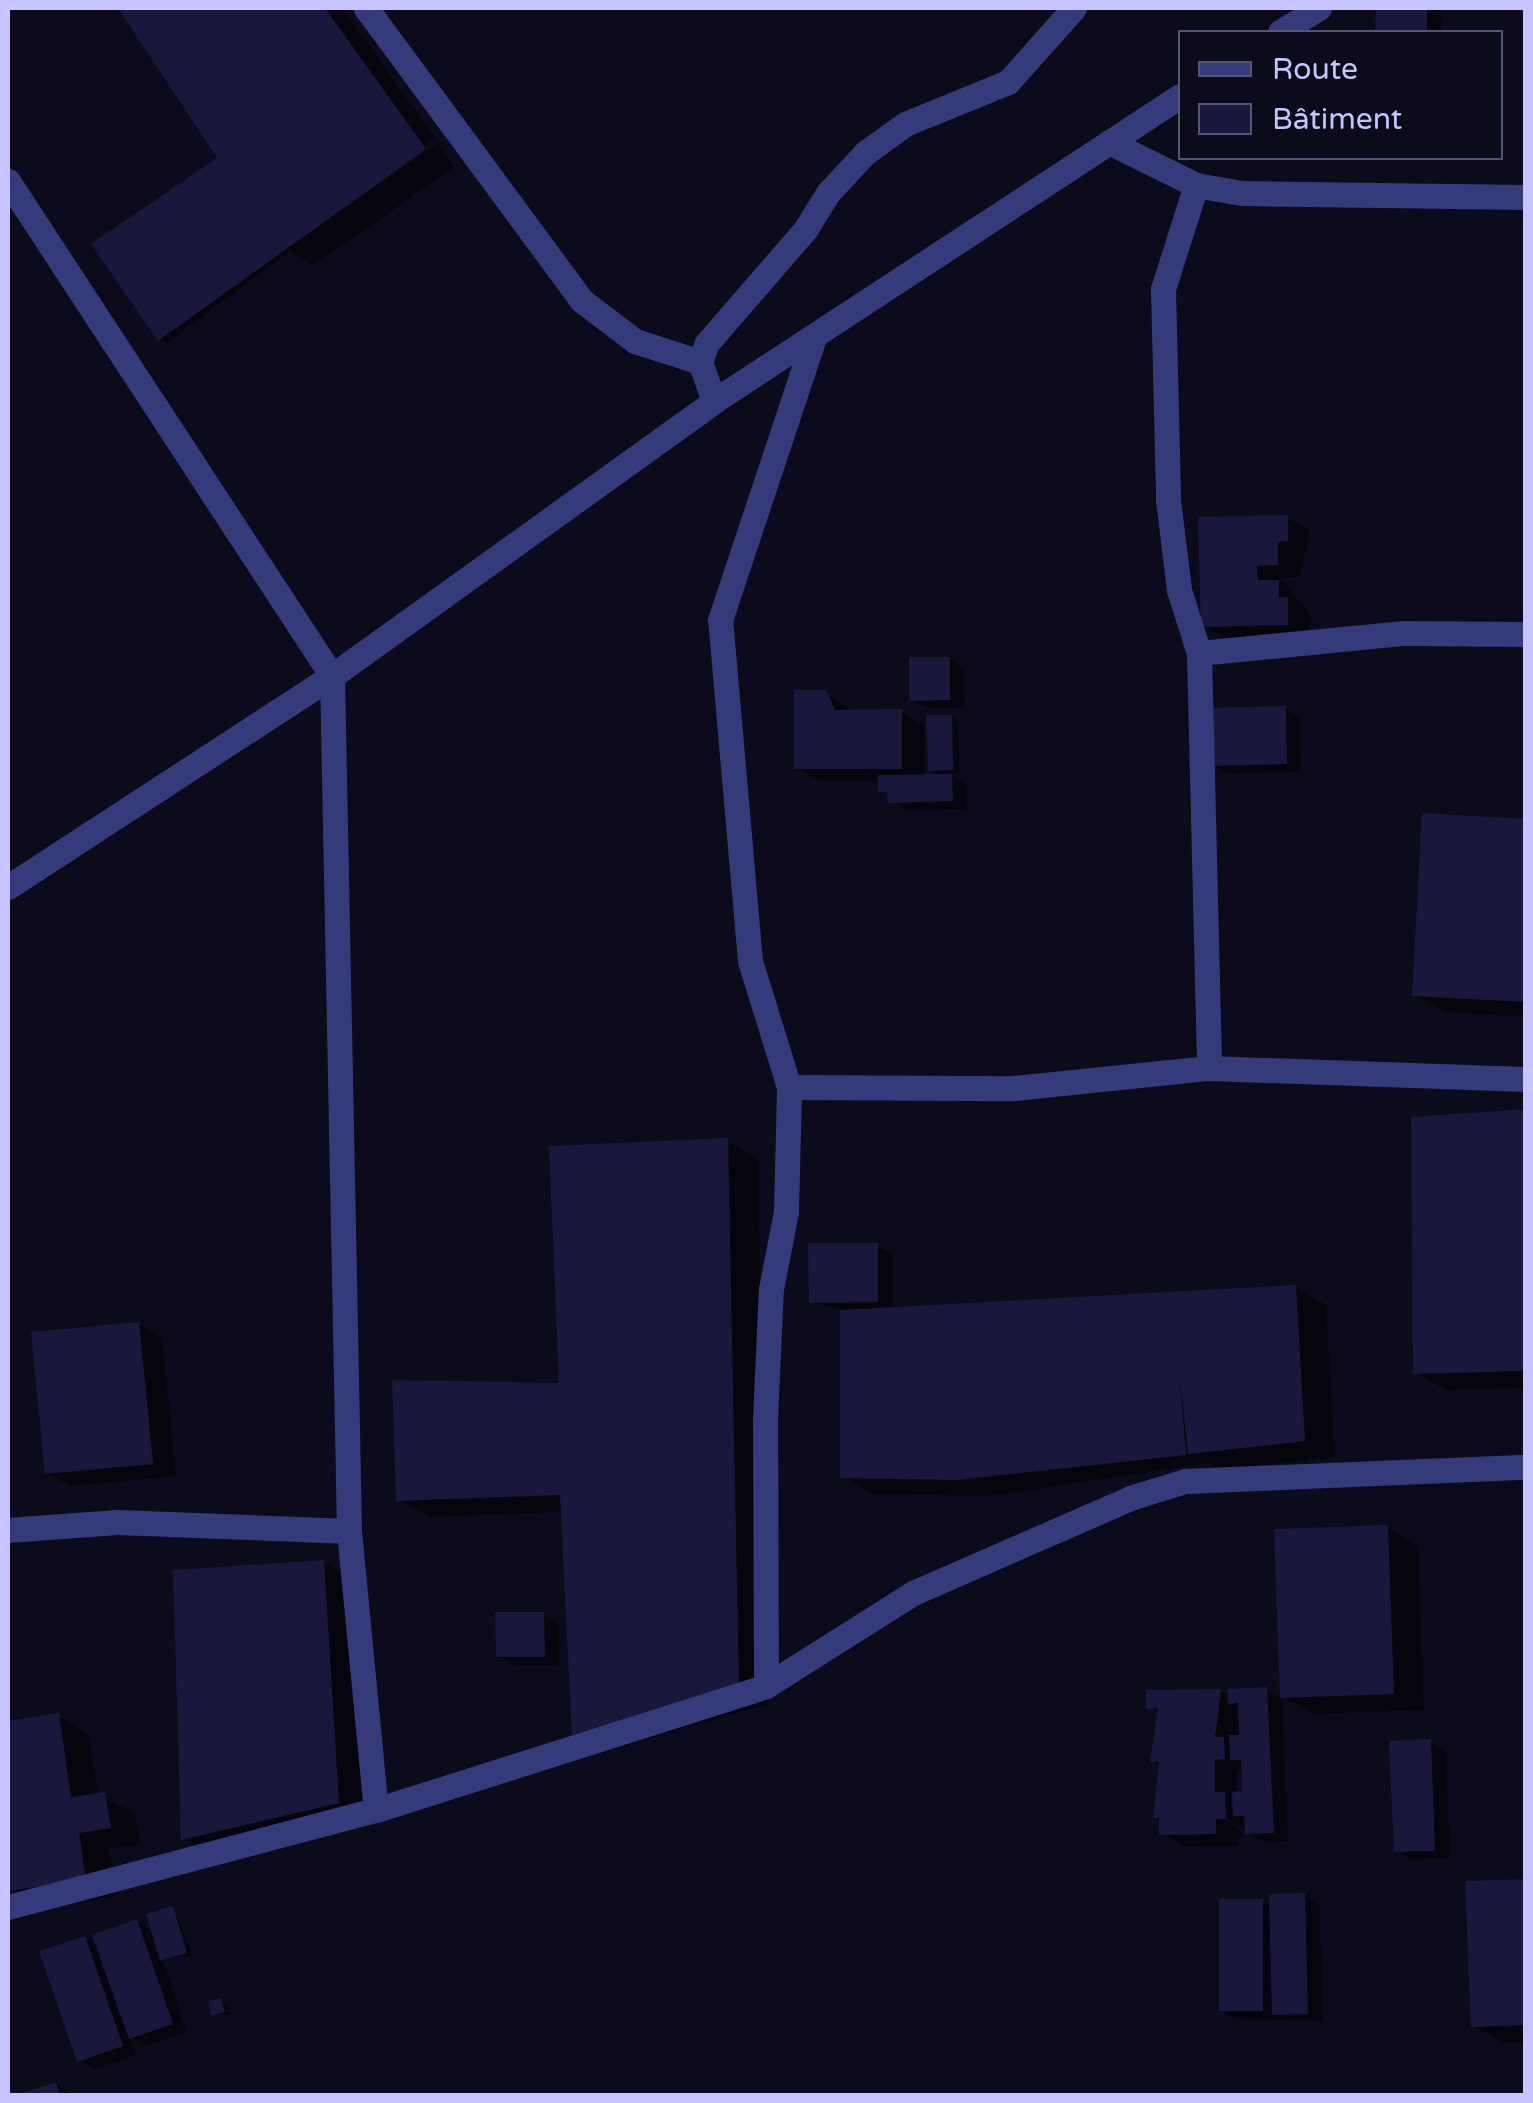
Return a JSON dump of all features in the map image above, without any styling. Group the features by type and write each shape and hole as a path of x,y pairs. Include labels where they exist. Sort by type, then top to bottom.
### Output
{"street":[{"path":"366,8 581,300 634,341 700,362"},
{"path":"714,401 700,362 707,342 865,153 905,124 1008,82 1074,8"},
{"path":"1283,30 1319,8"},
{"path":"8,887 332,676 714,401 1178,97"},
{"path":"1109,142 1196,186 1242,193 1526,198"},
{"path":"8,181 332,676 349,1531 376,1810"},
{"path":"1196,186 1163,289 1168,500 1179,590 1199,652 1208,1068"},
{"path":"766,1686 765,1419 771,1289 786,1212 789,1086 750,961 720,620 814,338"},
{"path":"1199,652 1404,633 1526,634"},
{"path":"789,1086 1014,1088 1208,1068 1526,1078"},
{"path":"8,1907 376,1810 766,1686 913,1593 1130,1498 1185,1481 1526,1467"},
{"path":"8,1530 116,1522 349,1531"}],"building":[{"path":"118,8 325,8 426,149 158,341 91,244 217,158"},
{"path":"1376,8 1427,8 1427,30 1375,30"},
{"path":"1288,515 1288,541 1278,542 1278,565 1257,566 1258,580 1279,580 1279,598 1288,597 1288,625 1201,627 1198,517"},
{"path":"909,657 950,657 950,700 909,701"},
{"path":"794,690 826,690 835,710 902,709 902,769 794,769"},
{"path":"1286,706 1287,764 1210,766 1209,708"},
{"path":"926,715 952,715 953,770 928,771"},
{"path":"952,774 953,801 888,803 887,792 878,792 878,775"},
{"path":"1422,813 1526,819 1526,1002 1412,996"},
{"path":"1526,1109 1526,1371 1413,1374 1411,1117"},
{"path":"728,1138 739,1687 572,1735 560,1495 396,1501 392,1380 559,1383 549,1146"},
{"path":"808,1243 878,1243 878,1302 809,1303"},
{"path":"1296,1285 1305,1441 1188,1454 1180,1378 1186,1455 957,1480 840,1478 840,1310"},
{"path":"139,1322 153,1464 45,1474 31,1332"},
{"path":"1388,1525 1394,1694 1280,1698 1274,1529"},
{"path":"324,1560 339,1803 181,1840 173,1570"},
{"path":"495,1612 544,1612 545,1657 496,1657"},
{"path":"1267,1687 1274,1833 1245,1834 1244,1816 1233,1816 1232,1792 1242,1791 1241,1760 1230,1760 1229,1735 1239,1735 1238,1703 1228,1704 1227,1689"},
{"path":"1221,1689 1215,1737 1224,1737 1225,1759 1215,1760 1215,1792 1225,1792 1226,1819 1216,1819 1216,1834 1159,1835 1159,1818 1153,1818 1159,1762 1150,1762 1158,1708 1146,1709 1146,1690"},
{"path":"59,1713 71,1797 105,1792 111,1828 79,1833 86,1880 8,1891 8,1721"},
{"path":"1431,1739 1435,1851 1394,1852 1389,1741"},
{"path":"1526,1879 1526,2025 1471,2027 1465,1881"},
{"path":"1305,1893 1308,2014 1272,2015 1269,1894"},
{"path":"1219,1899 1263,1899 1263,2011 1219,2011"},
{"path":"173,1906 187,1953 160,1961 146,1914"},
{"path":"137,1919 173,2024 129,2039 92,1935"},
{"path":"85,1936 123,2046 77,2062 39,1951"},
{"path":"221,1998 225,2012 211,2016 208,2001"},
{"path":"56,2082 60,2096 16,2096 16,2095"}]}
